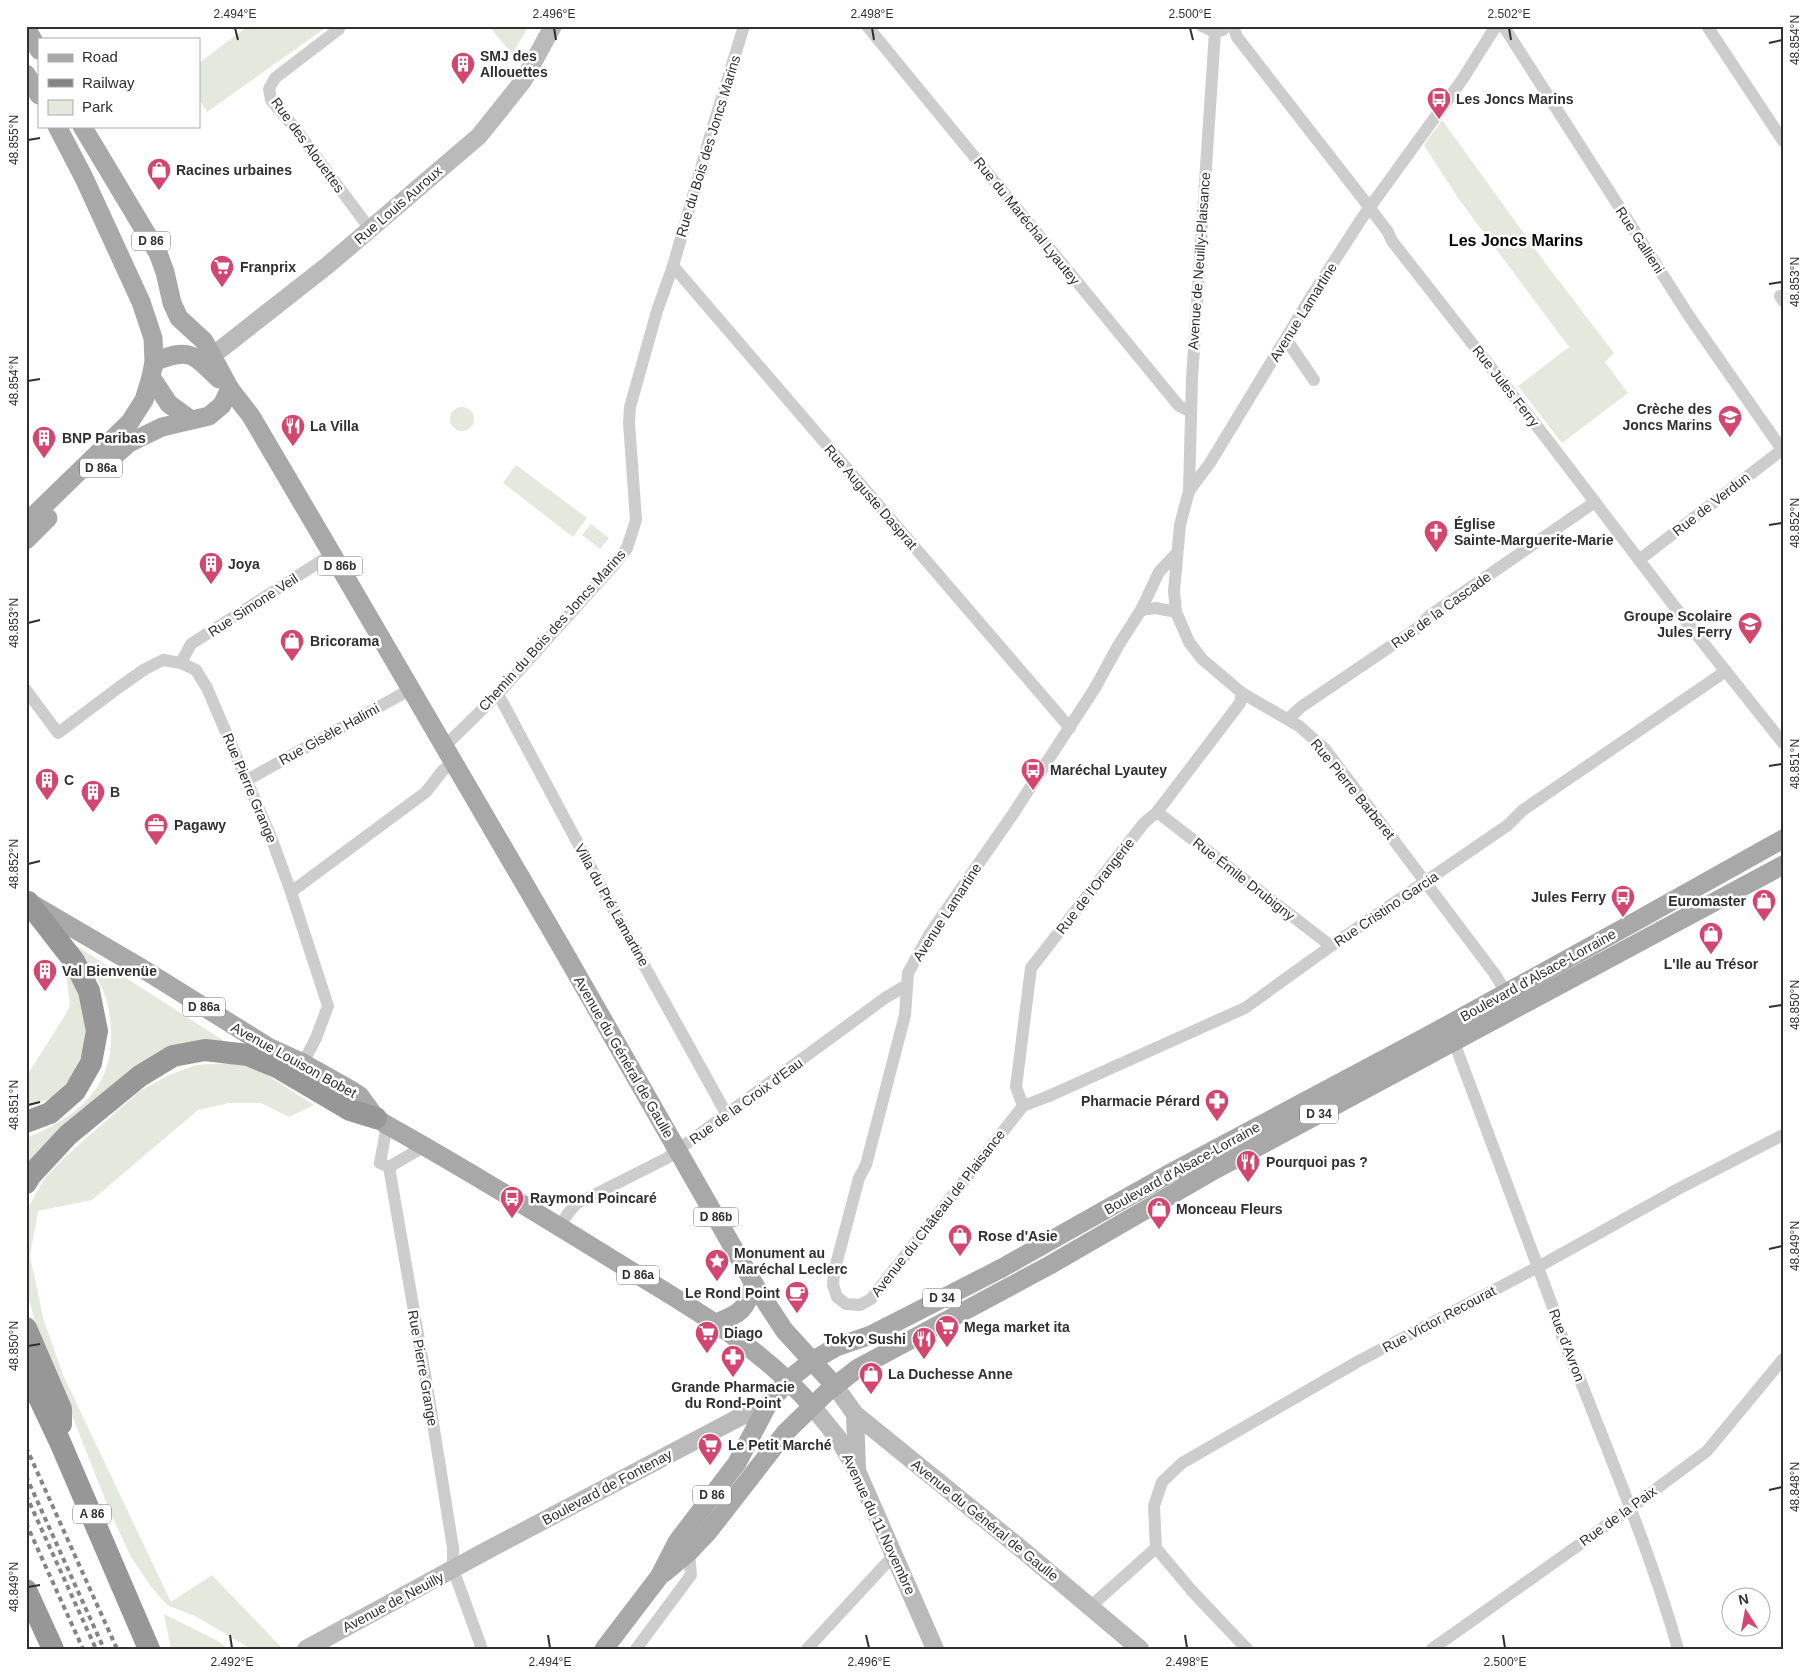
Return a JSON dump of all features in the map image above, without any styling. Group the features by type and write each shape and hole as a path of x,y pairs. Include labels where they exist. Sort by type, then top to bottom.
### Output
{"highway":[{"path":"26,1122 50,1113 75,1091 91,1063 97,1031 89,991 74,962 27,901"},
{"path":"26,1183 30,1176 68,1135 140,1076 173,1056 189,1052 205,1050 248,1054 277,1067 350,1110 381,1121"},
{"path":"26,1328 61,1409 60,1442"},
{"name":"A 86","path":"26,1370 60,1442 149,1649"},
{"path":"26,1590 53,1649"}],"main road":[{"path":"26,28 38,48"},
{"path":"26,74 38,93"},
{"name":"D 86","path":"58,128 84,178 141,302 153,338 153,369"},
{"name":"D 86","path":"83,128 158,254 165,272 172,304 179,318 204,340 212,356"},
{"path":"183,353 192,355 230,389 222,405 216,411 209,416 191,420 169,404 153,369 172,354 183,353"},
{"name":"D 86b","path":"212,356 230,389 251,416 444,747"},
{"name":"D 86a","path":"26,523 130,422 144,400 153,369"},
{"name":"D 86a","path":"26,540 125,446 162,426 191,420"},
{"name":"Avenue du Général de Gaulle","path":"444,747 563,950 754,1284 778,1323 835,1386"},
{"name":"Boulevard d'Alsace-Lorraine","path":"659,1576 689,1552 708,1532 784,1433 812,1406 858,1368 1050,1265 1448,1035 1506,992 1783,839"},
{"name":"Boulevard d'Alsace-Lorraine","path":"604,1649 659,1576 676,1542 740,1459 762,1412 788,1380 812,1361 836,1347 871,1335 1002,1268 1167,1175 1783,865"},
{"name":"Avenue Louison Bobet","path":"27,901 270,1048 303,1063 360,1096 381,1121"},
{"name":"D 86a","path":"381,1121 560,1227 716,1324 762,1357 788,1380"},
{"path":"716,1324 736,1315 747,1304 754,1284"},
{"path":"788,1380 812,1406"}],"street":[{"name":"Rue des Alouettes","path":"339,26 338,29 275,78 269,89 271,100 294,127 370,229"},
{"name":"Rue Louis Auroux","path":"212,356 328,264 479,136 523,81 553,26"},
{"name":"Rue du Bois des Joncs Marins","path":"673,266 744,26"},
{"name":"Rue du Maréchal Lyautey","path":"867,26 1179,406 1191,412"},
{"path":"1202,26 1215,32 1222,31 1231,26"},
{"name":"Rue Jules Ferry","path":"1231,26 1237,37 1370,208 1392,240 1783,743"},
{"name":"Avenue Lamartine","path":"846,1304 834,1292 834,1272 859,1178 866,1165 905,1015 908,974 929,935 1070,728 1095,688 1140,610 1159,572 1178,553 1180,525 1189,491 1210,463 1286,339 1370,208 1462,80 1496,26"},
{"name":"Rue Gallieni","path":"1502,26 1691,319 1782,450"},
{"path":"1707,26 1783,141"},
{"name":"Avenue de Neuilly-Plaisance","path":"1189,491 1199,252 1215,32"},
{"name":"Chemin du Bois des Joncs Marins","path":"444,747 498,694 614,565 627,548 636,520 629,423 630,406 657,311 673,266"},
{"name":"Rue Auguste Dasprat","path":"673,266 1070,728"},
{"path":"1286,339 1314,380"},
{"name":"Rue de Verdun","path":"1639,560 1782,450"},
{"name":"Rue de la Cascade","path":"1288,719 1301,707 1419,627 1429,616 1595,502"},
{"name":"Rue Pierre Barberet","path":"1178,553 1174,591 1176,612 1189,642 1202,659 1242,693 1288,719 1312,737 1325,750 1494,973 1506,992"},
{"name":"Rue Simone Veil","path":"181,663 191,644 332,554"},
{"path":"1140,610 1156,608 1176,612"},
{"path":"26,690 58,733 146,669 163,660 181,663"},
{"name":"Rue Pierre Grange","path":"181,663 196,670 207,688 271,837 328,1006 316,1038 303,1063"},
{"name":"Rue Cristino Garcia","path":"1023,1106 1245,1008 1331,946 1508,825 1523,810 1726,671"},
{"name":"Rue Gisèle Halimi","path":"246,780 410,689"},
{"name":"Rue de l'Orangerie","path":"1023,1106 1016,1087 1031,968 1144,823 1157,812 1240,702 1242,693"},
{"name":"Villa du Pré Lamartine","path":"498,694 619,920 727,1115"},
{"path":"291,892 426,792 443,770 454,764"},
{"name":"Rue Émile Drubigny","path":"1157,812 1331,946"},
{"name":"Rue de la Croix d'Eau","path":"560,1227 576,1204 653,1166 678,1151 885,998 907,986"},
{"name":"Rue d'Avron","path":"1448,1035 1629,1509 1666,1608 1678,1649"},
{"name":"Avenue du Château de Plaisance","path":"846,1304 860,1305 871,1299 1023,1106"},
{"name":"Rue Pierre Grange","path":"381,1121 380,1163 388,1167 428,1392 453,1548 453,1569 482,1649"},
{"name":"Rue Victor Recourat","path":"1156,1548 1154,1506 1162,1482 1182,1463 1357,1362 1538,1267 1680,1188 1783,1135"},
{"path":"388,1167 425,1146"},
{"name":"Rue de la Paix","path":"1432,1649 1707,1451 1783,1359"},
{"name":"Avenue du Général de Gaulle","path":"835,1386 855,1414 1091,1606 1140,1649"},
{"name":"Avenue du 11 Novembre","path":"812,1406 838,1438 858,1473 934,1649"},
{"name":"Boulevard de Fontenay","path":"453,1569 738,1418 750,1413 762,1412"},
{"path":"855,1414 858,1473"},
{"path":"1091,1606 1156,1548 1192,1591 1247,1649"},
{"path":"636,1649 691,1575 689,1552"},
{"path":"807,1649 894,1555"},
{"name":"Avenue de Neuilly","path":"306,1649 453,1569"}],"green space":[{"path":"248,26 328,26 207,112 200,102 200,62"},
{"path":"489,26 529,26 512,54"},
{"path":"1442,120 1546,264 1614,353 1605,362 1628,393 1562,443 1518,386 1569,347 1458,198 1424,145"},
{"path":"462,407 471,410 474,419 471,428 462,431 453,428 450,419 453,410"},
{"path":"516,465 587,518 573,537 503,483"},
{"path":"591,524 609,538 600,549 582,535"},
{"path":"72,943 224,1041 203,1041 26,1168 26,1138 61,1121 89,1098 99,1084 106,1068 110,1050 110,1018 104,993 92,970"},
{"path":"72,972 88,1025 83,1052 73,1074 57,1095 26,1109 26,1077 66,1014 70,1004 66,975"},
{"path":"229,1063 256,1068 314,1105 289,1117 261,1103 229,1103 198,1110 92,1200 38,1211 30,1256 43,1318 63,1375 171,1602 212,1575 282,1648 280,1649 251,1649 197,1617 167,1605 152,1588 131,1557 110,1512 35,1321 26,1289 26,1211 45,1178 65,1157 140,1091 169,1075 196,1065"},
{"path":"164,1614 218,1641 228,1649 171,1649"}],"railway":[{"path":"26,1447 117,1649"},
{"path":"26,1476 104,1649"},
{"path":"26,1495 96,1649"},
{"path":"26,1523 83,1649"}],"place":[{"name":"SMJ des Allouettes","path":"463,85"},
{"name":"Les Joncs Marins","path":"1439,120"},
{"name":"Racines urbaines","path":"159,191"},
{"name":"Franprix","path":"222,288"},
{"name":"Crèche des Joncs Marins","path":"1730,438"},
{"name":"La Villa","path":"293,447"},
{"name":"BNP Paribas","path":"44,459"},
{"name":"Église Sainte-Marguerite-Marie","path":"1436,553"},
{"name":"Joya","path":"211,585"},
{"name":"Groupe Scolaire Jules Ferry","path":"1750,645"},
{"name":"Bricorama","path":"292,662"},
{"name":"Maréchal Lyautey","path":"1033,791"},
{"name":"C","path":"47,801"},
{"name":"B","path":"93,813"},
{"name":"Pagawy","path":"156,846"},
{"name":"Jules Ferry","path":"1623,918"},
{"name":"Euromaster","path":"1764,922"},
{"name":"L'Ile au Trésor","path":"1711,955"},
{"name":"Val Bienvenüe","path":"45,992"},
{"name":"Pharmacie Pérard","path":"1217,1122"},
{"name":"Pourquoi pas ?","path":"1248,1183"},
{"name":"Raymond Poincaré","path":"512,1219"},
{"name":"Monceau Fleurs","path":"1159,1230"},
{"name":"Rose d'Asie","path":"960,1257"},
{"name":"Monument au Maréchal Leclerc","path":"717,1282"},
{"name":"Le Rond Point","path":"797,1314"},
{"name":"Mega market ita","path":"947,1348"},
{"name":"Diago","path":"707,1354"},
{"name":"Tokyo Sushi","path":"924,1360"},
{"name":"Grande Pharmacie du Rond-Point","path":"733,1378"},
{"name":"La Duchesse Anne","path":"871,1395"},
{"name":"Le Petit Marché","path":"710,1466"}],"district":[{"name":"Les Joncs Marins","path":"1516,240"}]}
